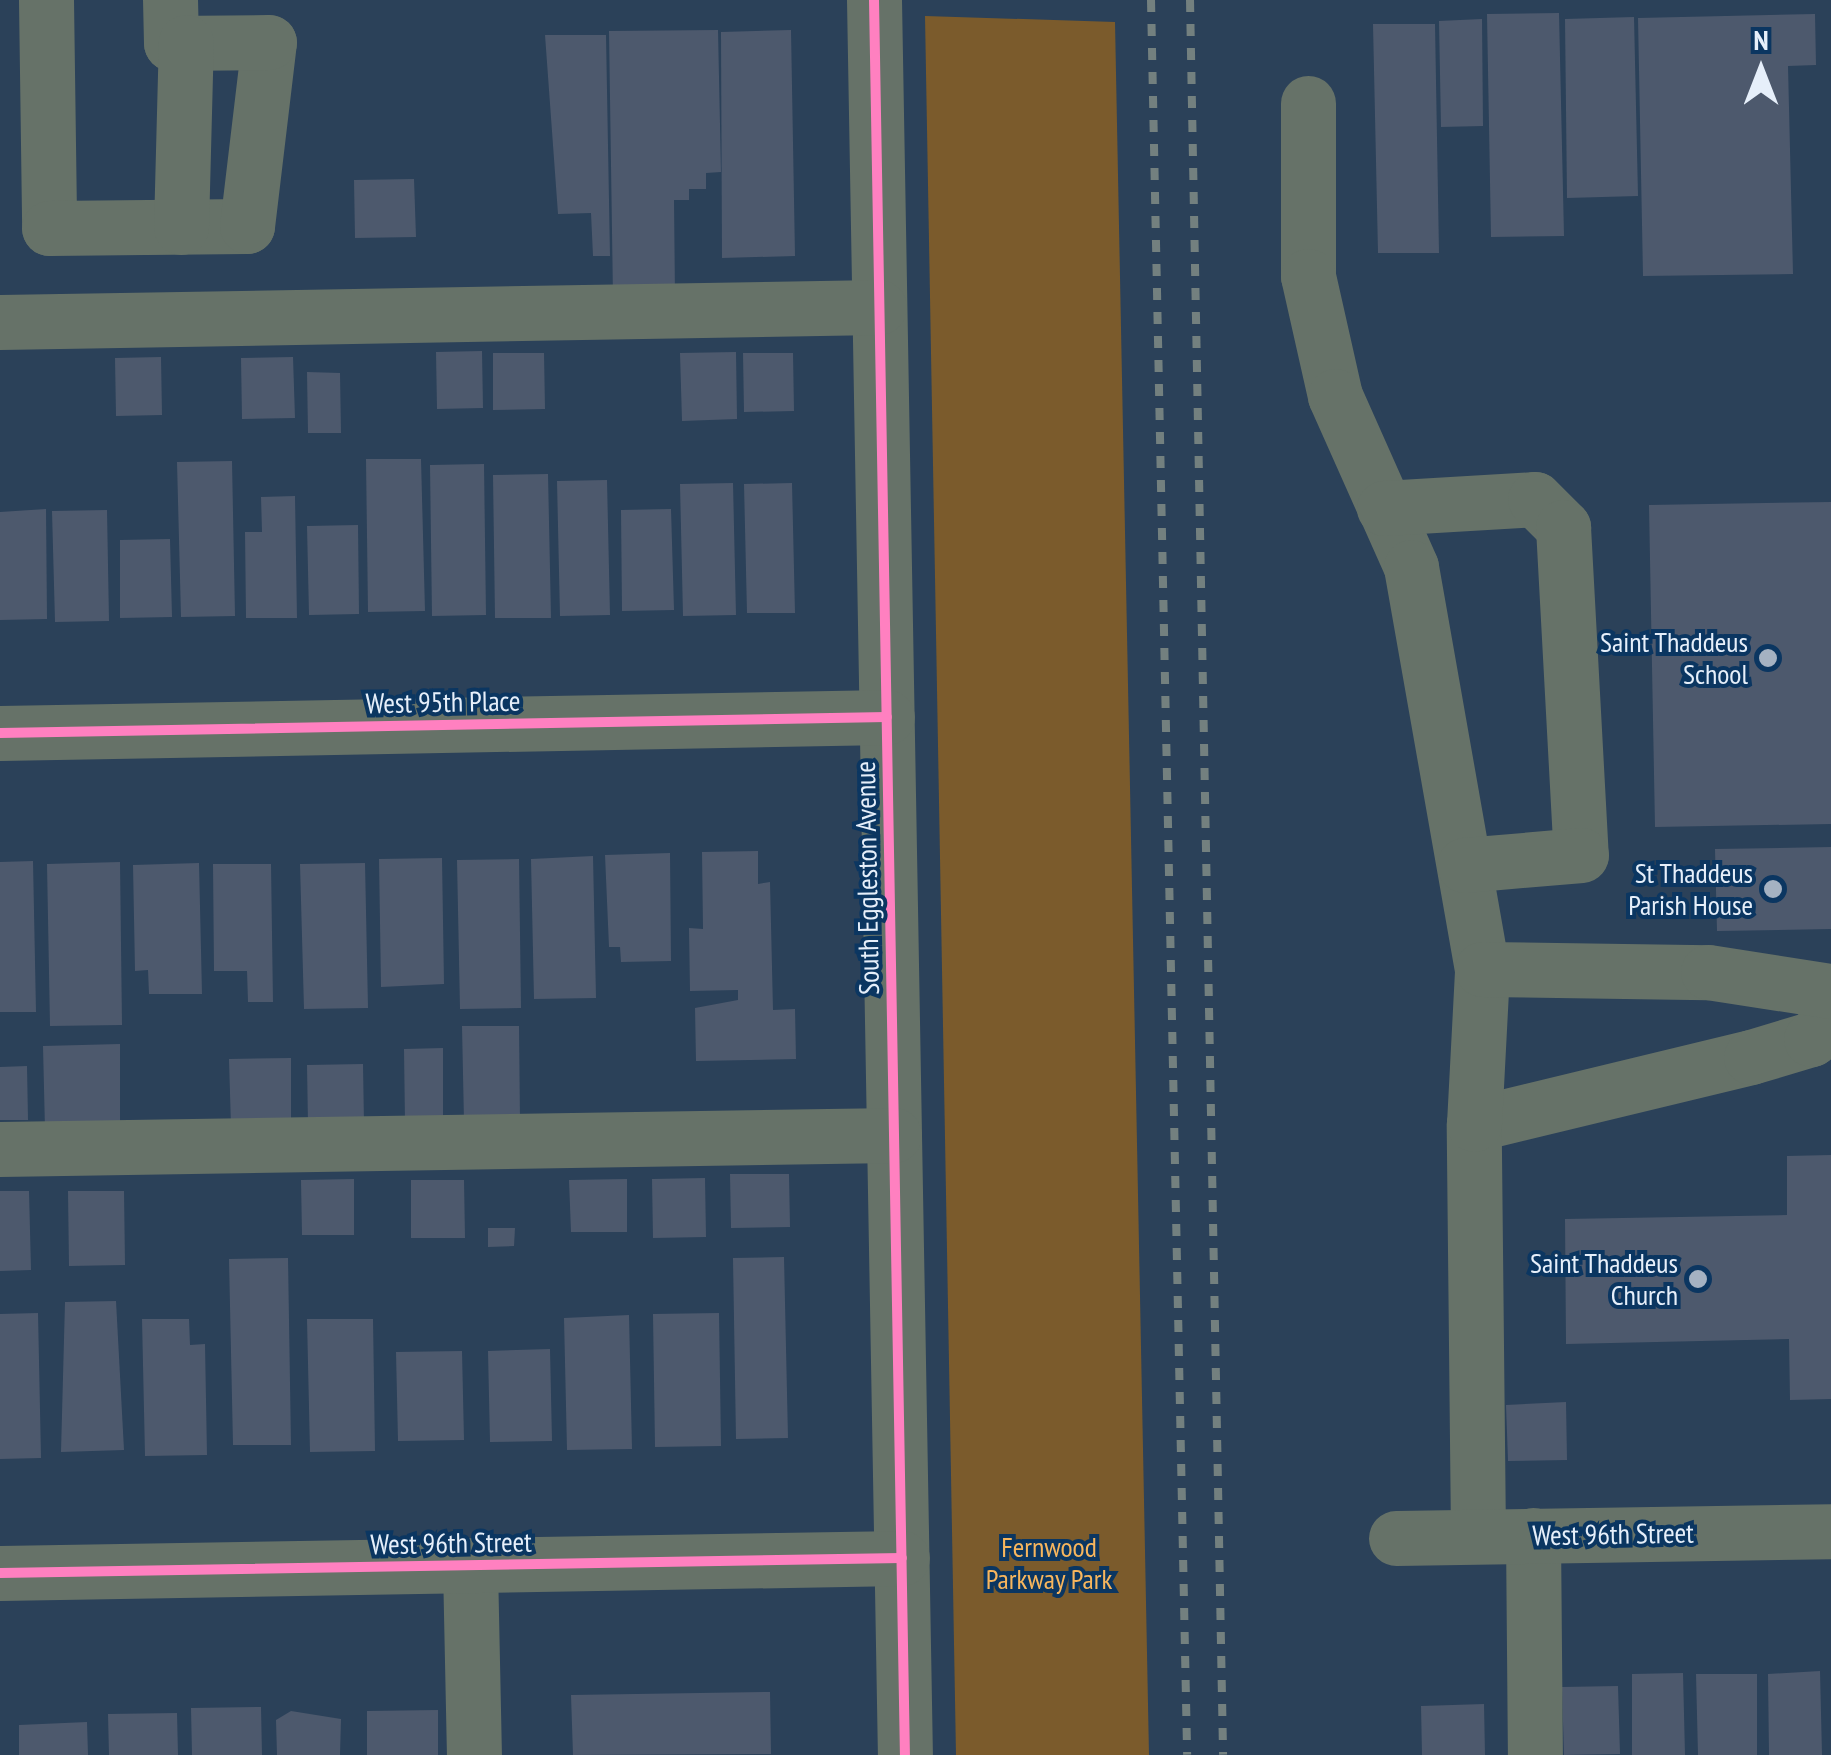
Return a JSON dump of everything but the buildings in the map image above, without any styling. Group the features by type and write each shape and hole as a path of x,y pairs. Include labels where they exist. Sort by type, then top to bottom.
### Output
{"street":[{"path":"46,0 49,228 181,227 247,226 269,42 178,21 181,227"},
{"name":"South Eggleston Avenue","path":"874,0 906,1755"},
{"path":"1308,103 1308,276 1335,396 1411,567 1482,969 1474,1124 1478,1536"},
{"path":"0,322 879,307"},
{"path":"1384,508 1535,499 1564,527 1581,855 1464,865"},
{"name":"West 95th Place","path":"0,732 887,716"},
{"path":"1482,969 1708,972 1831,991"},
{"path":"1474,1124 1751,1057 1811,1039 1831,1020"},
{"path":"0,1149 894,1135"},
{"name":"West 96th Street","path":"1396,1538 1831,1531"},
{"path":"1532,1535 1535,1755"},
{"name":"West 96th Street","path":"0,1573 902,1558"},
{"path":"470,1566 474,1755"}],"green space":[{"name":"Fernwood Parkway Park","path":"925,16 1115,22 1149,1755 956,1755"}],"railway":[{"path":"1151,0 1187,1755"},
{"path":"1190,0 1223,1755"}],"cycle path":[{"path":"874,0 905,1755"},
{"path":"0,733 887,717"},
{"path":"0,1573 902,1558"}],"place":[{"name":"Saint Thaddeus School","path":"1768,658"},
{"name":"St Thaddeus Parish House","path":"1773,889"},
{"name":"Saint Thaddeus Church","path":"1698,1279"}]}
